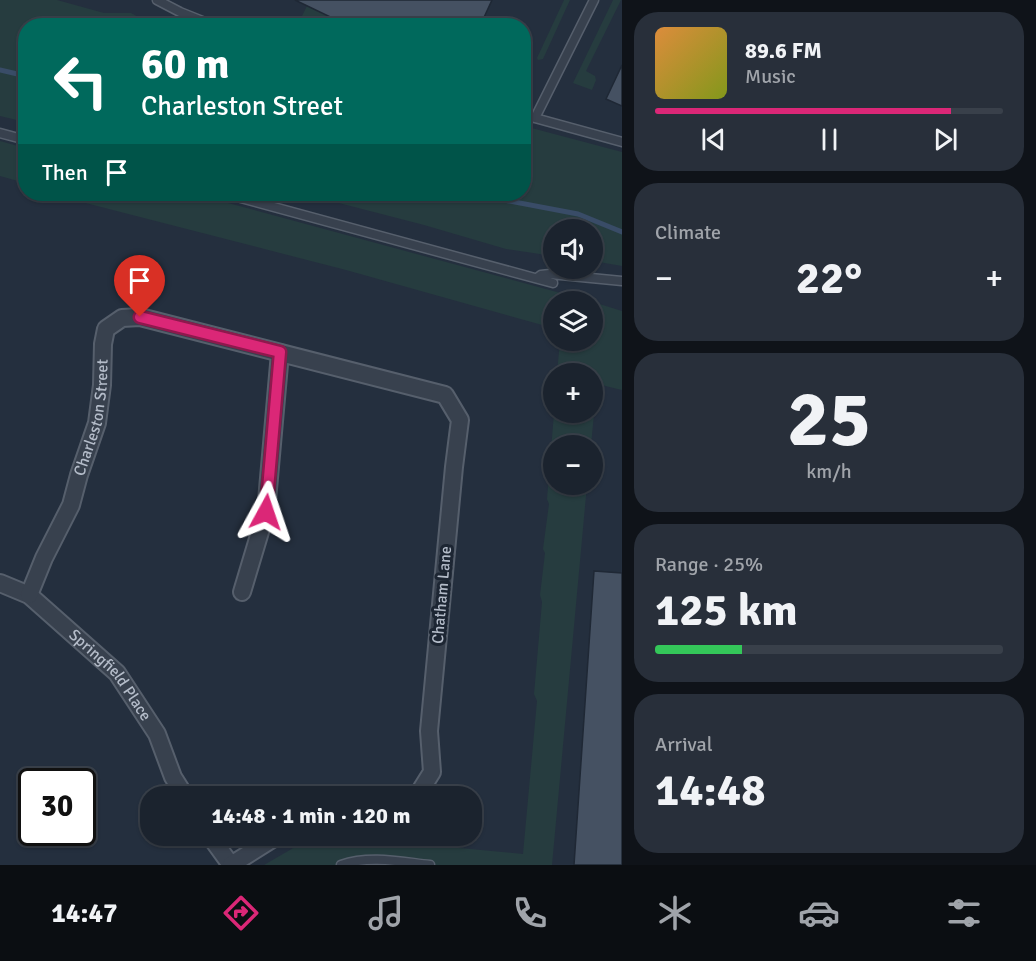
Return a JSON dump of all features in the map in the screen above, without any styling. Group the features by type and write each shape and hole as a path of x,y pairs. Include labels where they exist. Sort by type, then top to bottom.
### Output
{"street":[{"name":"Charleston Street","path":"29,595 44,558 71,505 97,423 106,329 122,318 140,317 445,395"},
{"path":"242,592 266,512 280,352"},
{"name":"Chatham Lane","path":"423,786 432,772 429,731 460,420 445,395"},
{"name":"Springfield Place","path":"0,583 29,595 117,673 157,734 179,786"},
{"path":"217,846 231,865 261,846"}],"lane":[{"path":"535,118 594,0"},
{"path":"162,1 198,18"},
{"path":"531,117 622,142"},
{"path":"0,133 18,138"},
{"path":"252,201 553,283"},
{"path":"536,278 550,274 622,281"},
{"path":"341,865 349,862 384,860 430,865"}],"green space":[{"path":"0,0 57,0 104,13 131,13 140,18 18,18 18,120 0,116"},
{"path":"564,0 570,0 543,59 538,60 537,58"},
{"path":"613,0 621,0 586,71 595,76 596,80 592,90 573,83"},
{"path":"307,6 334,18 306,18 302,16"},
{"path":"531,128 622,152 622,266 603,263 603,219 543,219 543,255 506,249 331,201 531,201"},
{"path":"0,141 18,146 18,181 0,176"},
{"path":"78,201 221,201 553,291 543,291 543,325 346,270"},
{"path":"603,305 622,311 622,390 603,385 603,363 558,363 559,351 603,351"},
{"path":"553,423 593,423 592,435 552,435"},
{"path":"547,495 586,495 552,865 264,865 297,846 448,846 523,854 537,701 534,694 542,602 540,595 545,553 543,549 549,504"}],"building":[{"path":"295,0 492,0 484,18 332,18"},
{"path":"622,65 622,106 606,99"},
{"path":"594,571 622,573 622,865 574,865"}],"waterway":[{"path":"0,70 18,74"},
{"path":"509,201 578,214 622,232"}],"route":[{"path":"140,317 280,352 266,512"}]}
